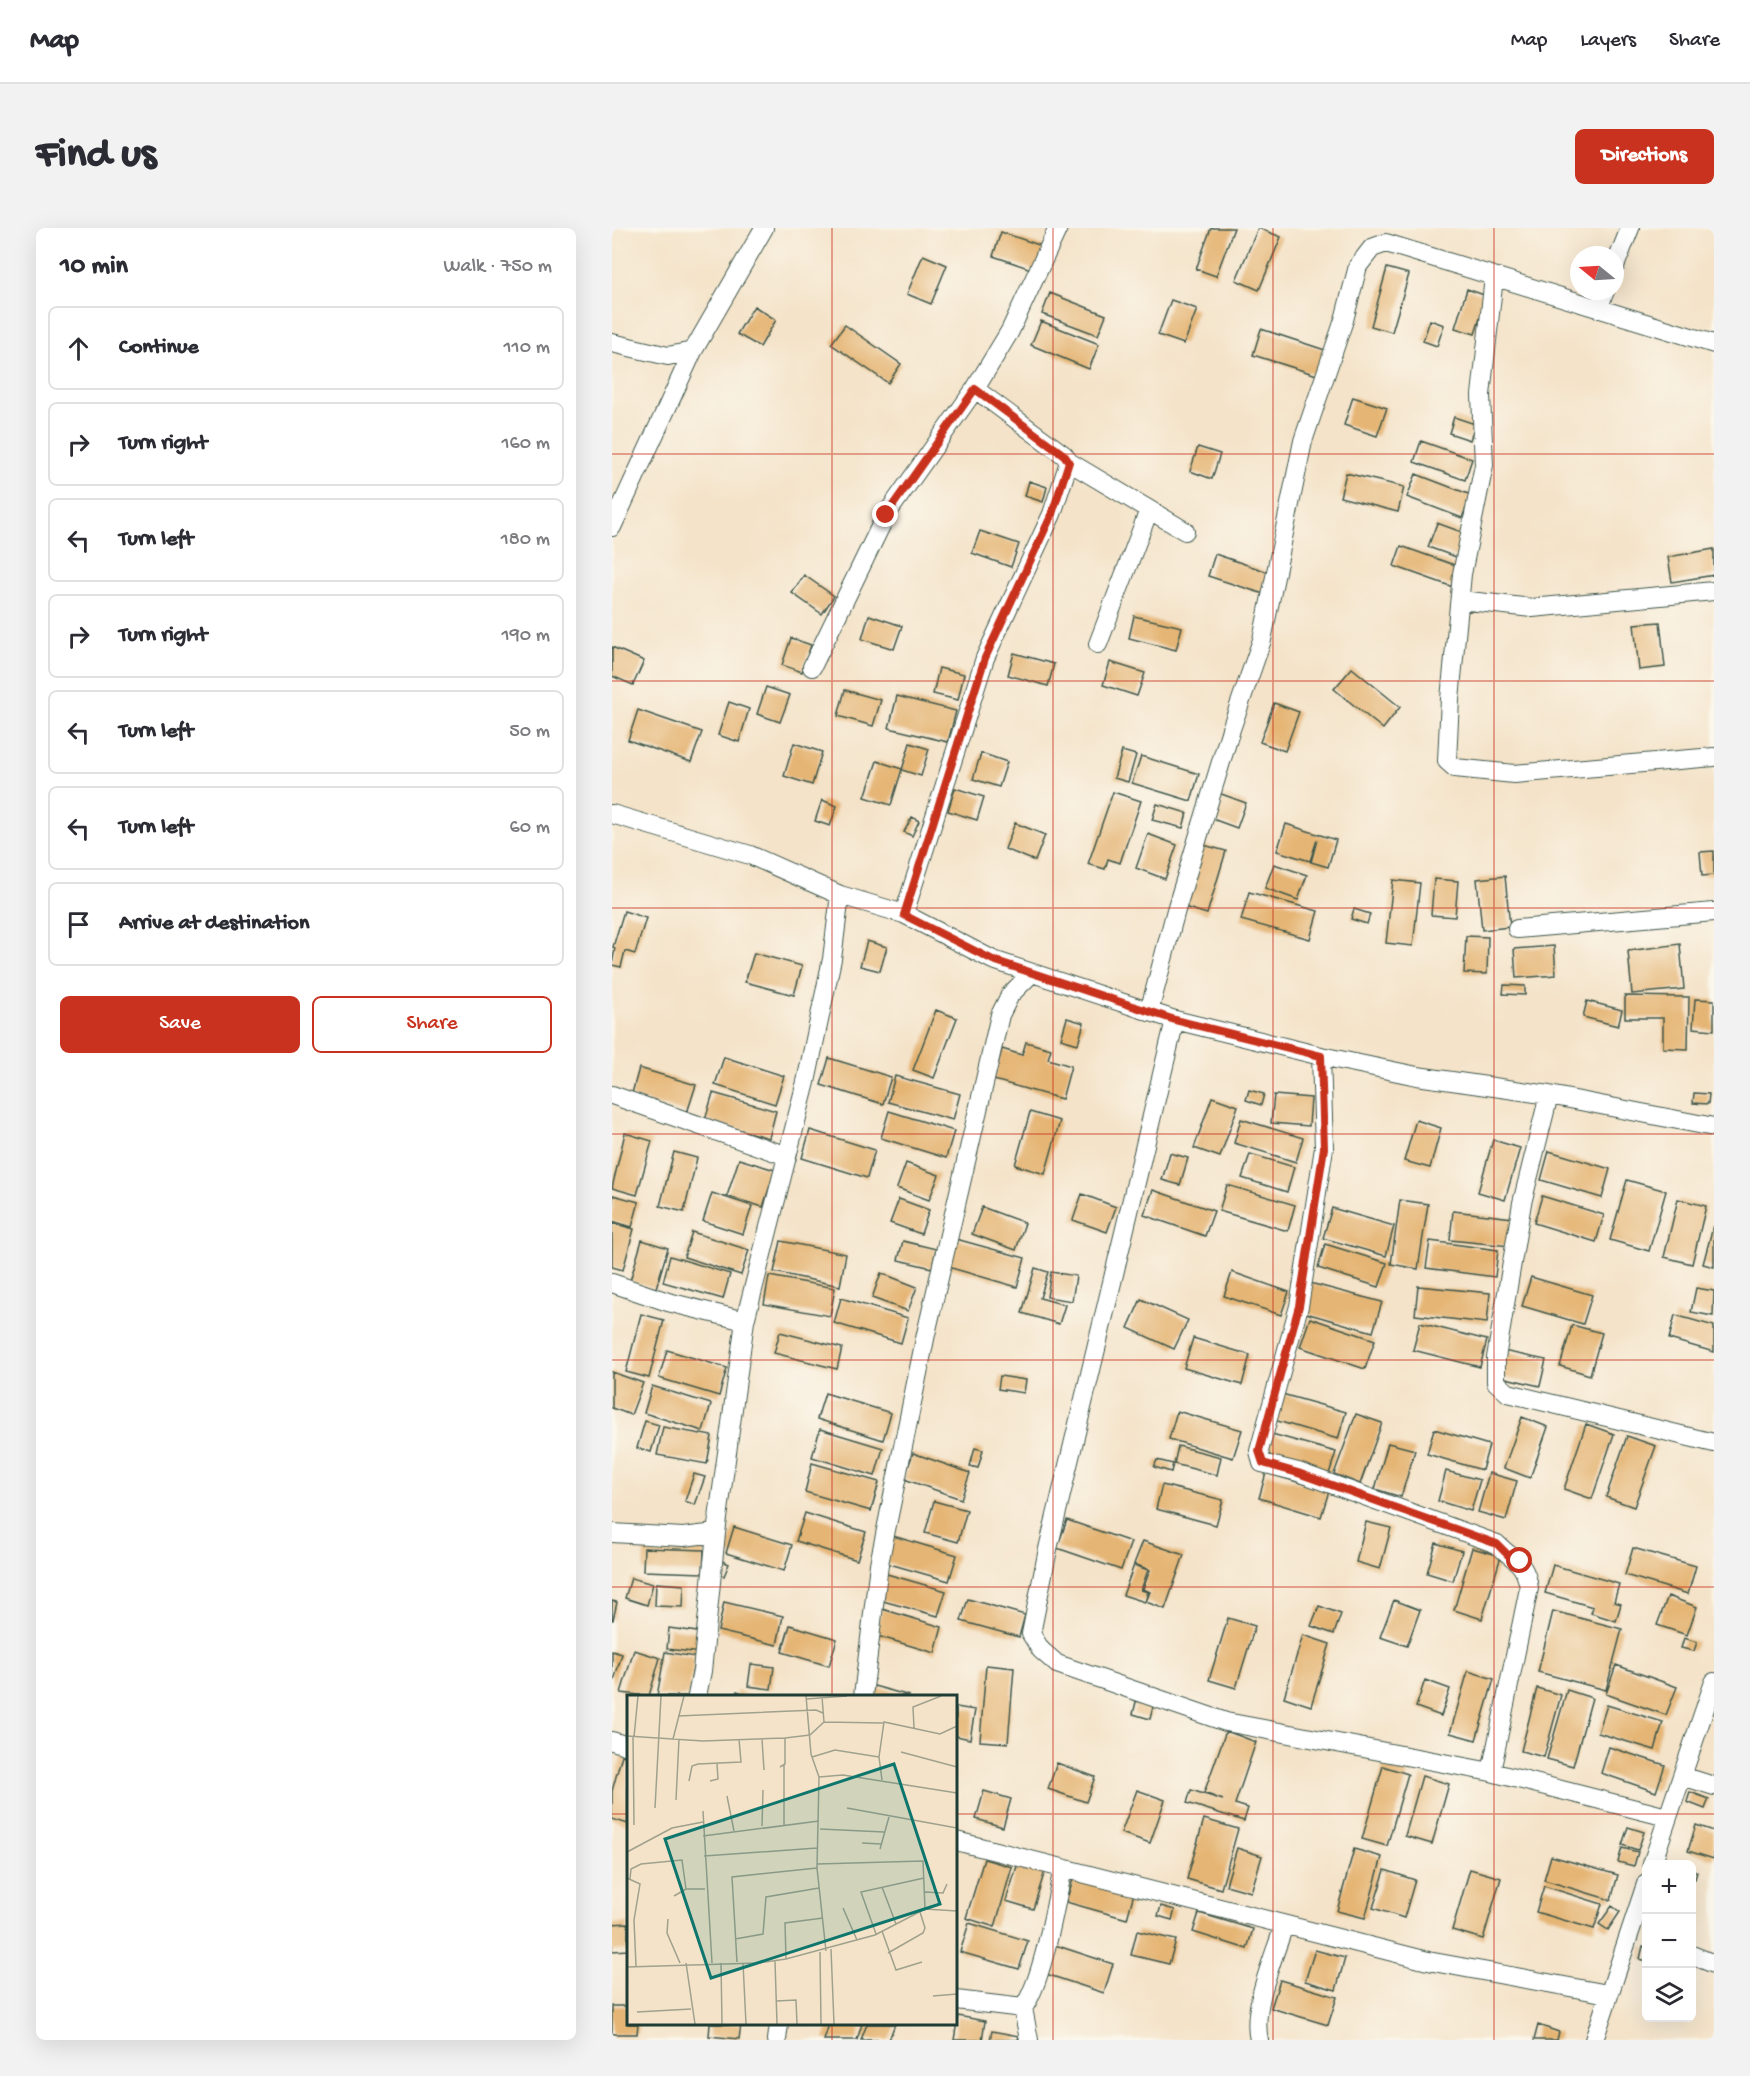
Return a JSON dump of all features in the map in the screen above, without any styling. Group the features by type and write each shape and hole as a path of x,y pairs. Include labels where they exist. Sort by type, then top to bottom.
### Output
{"street":[{"path":"612,527 693,351 764,228"},
{"path":"812,667 886,515 975,389 1010,331 1058,228"},
{"path":"1623,246 1630,228"},
{"path":"1149,1012 1176,910 1262,640 1304,441 1344,320 1358,266 1372,248 1386,243 1714,344"},
{"path":"1494,277 1481,395 1484,465 1460,600 1445,754 1447,761 1455,768 1514,774 1714,757"},
{"path":"1598,309 1602,300"},
{"path":"612,343 668,356 693,351"},
{"path":"975,389 1064,455 1069,462 1185,531"},
{"path":"904,915 985,658 1052,514 1069,462"},
{"path":"1098,644 1149,510"},
{"path":"1460,600 1532,608 1714,591"},
{"path":"612,814 750,855 840,895 904,915 993,960 1175,1020 1321,1056 1417,1076 1549,1095 1714,1127"},
{"path":"697,1695 702,1671 716,1533 745,1321 806,1082 832,959 840,895"},
{"path":"1517,929 1714,912"},
{"path":"863,1695 879,1564 926,1334 1000,1015 1011,995 1032,973"},
{"path":"1175,1020 1048,1549 1031,1634 1041,1650 1057,1664 1226,1722 1491,1772 1667,1817"},
{"path":"1321,1056 1324,1148 1299,1306 1259,1451 1260,1457 1263,1463 1298,1473 1497,1544 1508,1555 1520,1561 1526,1571 1529,1588 1491,1772"},
{"path":"612,1095 787,1156"},
{"path":"1549,1095 1522,1203 1497,1358 1496,1382 1508,1393 1714,1443"},
{"path":"612,1283 668,1302 745,1321"},
{"path":"612,1533 682,1537 716,1533"},
{"path":"1653,1860 1714,1682"},
{"path":"612,1740 627,1746"},
{"path":"1682,1776 1714,1786"},
{"path":"957,1841 1428,1961 1608,1994"},
{"path":"1029,2040 1023,2008 1031,1997 1064,1869"},
{"path":"1594,2040 1608,1994 1639,1934 1642,1914"},
{"path":"1259,2040 1256,2028 1258,2012 1284,1925"},
{"path":"1696,1957 1714,1964"},
{"path":"957,2000 1023,2008"},
{"path":"777,2040 779,2025"}],"building":[{"path":"1211,228 1234,228 1216,276 1196,269"},
{"path":"1258,228 1281,237 1259,290 1236,280"},
{"path":"1001,232 1045,247 1037,271 993,256"},
{"path":"923,255 947,265 931,304 907,294"},
{"path":"1387,268 1409,274 1392,332 1371,326"},
{"path":"1467,289 1487,296 1475,334 1455,328"},
{"path":"1050,293 1106,315 1098,335 1042,314"},
{"path":"1171,300 1197,309 1184,344 1158,335"},
{"path":"754,306 776,320 760,347 737,334"},
{"path":"1430,320 1444,325 1437,346 1423,341"},
{"path":"1041,321 1099,344 1089,369 1031,345"},
{"path":"845,325 901,364 888,383 831,344"},
{"path":"1261,329 1328,351 1320,376 1253,355"},
{"path":"1353,397 1387,408 1377,436 1344,425"},
{"path":"1454,417 1475,424 1470,440 1449,433"},
{"path":"1421,441 1472,459 1465,480 1414,462"},
{"path":"1198,447 1220,454 1212,479 1190,471"},
{"path":"1346,473 1404,487 1398,512 1340,497"},
{"path":"1416,474 1471,495 1462,518 1407,497"},
{"path":"1029,481 1047,487 1043,502 1025,496"},
{"path":"1437,523 1467,534 1459,558 1428,547"},
{"path":"980,531 1019,544 1011,567 972,553"},
{"path":"1401,546 1460,567 1453,587 1394,566"},
{"path":"1714,549 1714,575 1672,582 1668,557"},
{"path":"1215,554 1274,574 1267,595 1208,576"},
{"path":"804,575 834,596 822,614 792,593"},
{"path":"869,615 902,626 894,649 862,639"},
{"path":"1134,616 1182,627 1176,650 1129,638"},
{"path":"1660,622 1665,667 1639,670 1634,624"},
{"path":"791,638 811,645 802,672 782,665"},
{"path":"612,647 644,661 633,685 612,676"},
{"path":"1014,653 1054,664 1048,686 1008,675"},
{"path":"1110,662 1145,673 1137,696 1103,685"},
{"path":"939,668 964,674 958,700 933,694"},
{"path":"1352,668 1400,707 1383,729 1334,689"},
{"path":"766,687 790,695 780,722 757,714"},
{"path":"845,690 881,700 873,726 838,716"},
{"path":"897,696 956,711 948,742 889,728"},
{"path":"729,702 749,709 739,742 718,735"},
{"path":"1274,703 1299,712 1285,751 1260,742"},
{"path":"638,710 702,732 691,762 628,740"},
{"path":"794,743 822,752 812,785 784,776"},
{"path":"910,743 929,749 921,776 902,770"},
{"path":"1122,751 1136,755 1128,782 1114,778"},
{"path":"981,753 1007,762 999,787 973,779"},
{"path":"1141,756 1199,774 1191,801 1132,783"},
{"path":"877,761 902,769 891,805 865,797"},
{"path":"955,788 984,797 977,820 948,811"},
{"path":"1113,792 1141,801 1120,863 1108,859 1105,869 1088,864"},
{"path":"1216,792 1246,803 1237,828 1207,817"},
{"path":"822,800 837,806 830,826 815,821"},
{"path":"1157,804 1187,813 1183,828 1152,820"},
{"path":"912,817 919,821 912,836 904,832"},
{"path":"1015,823 1045,835 1035,861 1005,849"},
{"path":"1286,824 1336,840 1328,867 1311,862 1317,840 1310,861 1277,851"},
{"path":"1148,834 1177,845 1165,879 1136,868"},
{"path":"1200,844 1226,851 1207,914 1181,906"},
{"path":"1714,851 1714,875 1702,876 1700,852"},
{"path":"1274,864 1307,875 1298,900 1265,888"},
{"path":"1505,876 1510,927 1482,930 1477,879"},
{"path":"1434,879 1458,881 1455,917 1431,915"},
{"path":"1393,880 1420,883 1413,946 1386,943"},
{"path":"1249,892 1318,911 1310,939 1241,920"},
{"path":"1354,909 1370,914 1367,924 1351,919"},
{"path":"624,911 646,918 635,954 625,951 621,967 612,965 615,948 613,947"},
{"path":"1466,936 1488,937 1487,974 1464,973"},
{"path":"867,941 887,947 880,971 860,966"},
{"path":"1680,944 1684,989 1632,994 1628,951"},
{"path":"1554,946 1556,975 1516,978 1514,949"},
{"path":"754,953 802,966 794,995 745,982"},
{"path":"1504,985 1525,986 1525,995 1503,994"},
{"path":"1625,996 1689,997 1688,1049 1663,1048 1663,1018 1625,1018"},
{"path":"1695,999 1714,1000 1714,1030 1693,1028"},
{"path":"1587,1001 1622,1010 1618,1026 1583,1017"},
{"path":"936,1010 957,1018 934,1078 913,1070"},
{"path":"1067,1018 1084,1023 1078,1044 1061,1039"},
{"path":"1026,1042 1051,1049 1048,1059 1071,1066 1062,1099 994,1080 1002,1049 1022,1055"},
{"path":"724,1057 784,1076 775,1104 715,1085"},
{"path":"829,1058 891,1077 883,1104 821,1085"},
{"path":"639,1068 696,1085 687,1113 631,1097"},
{"path":"895,1076 960,1094 953,1120 888,1102"},
{"path":"1249,1090 1264,1094 1261,1105 1246,1100"},
{"path":"713,1093 776,1111 769,1138 705,1120"},
{"path":"1694,1093 1709,1094 1708,1104 1693,1103"},
{"path":"1274,1095 1311,1098 1309,1126 1271,1123"},
{"path":"1212,1097 1238,1106 1220,1157 1194,1148"},
{"path":"889,1111 954,1131 946,1158 881,1138"},
{"path":"1030,1112 1060,1121 1045,1174 1015,1165"},
{"path":"1241,1119 1303,1138 1296,1162 1234,1143"},
{"path":"1416,1120 1441,1128 1430,1168 1404,1161"},
{"path":"810,1130 875,1150 867,1178 802,1158"},
{"path":"625,1133 652,1141 637,1195 612,1188"},
{"path":"1493,1140 1520,1148 1505,1200 1478,1192"},
{"path":"1549,1151 1610,1169 1602,1198 1541,1180"},
{"path":"674,1152 697,1158 684,1212 660,1206"},
{"path":"1170,1153 1188,1158 1180,1185 1162,1180"},
{"path":"1250,1154 1294,1167 1287,1192 1242,1178"},
{"path":"739,1159 775,1170 763,1207 727,1196"},
{"path":"906,1163 939,1175 929,1200 897,1188"},
{"path":"1627,1180 1666,1191 1649,1251 1610,1240"},
{"path":"1227,1185 1295,1205 1288,1231 1219,1211"},
{"path":"1153,1190 1214,1211 1205,1236 1144,1215"},
{"path":"712,1193 752,1206 743,1234 703,1221"},
{"path":"1082,1194 1116,1207 1107,1232 1073,1220"},
{"path":"613,1195 639,1202 632,1227 612,1221"},
{"path":"1542,1196 1604,1215 1596,1242 1534,1223"},
{"path":"899,1199 929,1210 921,1234 890,1223"},
{"path":"1678,1199 1706,1206 1692,1264 1664,1257"},
{"path":"1400,1200 1428,1204 1418,1269 1391,1264"},
{"path":"982,1207 1025,1223 1016,1250 972,1234"},
{"path":"1332,1208 1394,1226 1386,1256 1323,1238"},
{"path":"1453,1211 1513,1218 1510,1246 1450,1240"},
{"path":"612,1223 634,1229 623,1270 612,1267"},
{"path":"1714,1227 1714,1267 1703,1264"},
{"path":"692,1232 749,1250 741,1275 684,1257"},
{"path":"956,1239 1025,1258 1017,1287 948,1267"},
{"path":"642,1240 668,1248 656,1288 630,1281"},
{"path":"781,1241 846,1254 840,1286 774,1272"},
{"path":"903,1241 936,1249 932,1268 898,1260"},
{"path":"1430,1241 1498,1250 1495,1277 1426,1268"},
{"path":"1325,1244 1387,1263 1379,1287 1318,1268"},
{"path":"670,1256 730,1274 723,1299 663,1282"},
{"path":"1035,1268 1048,1272 1040,1298 1065,1305 1059,1324 1022,1313"},
{"path":"1051,1272 1076,1276 1072,1301 1047,1297"},
{"path":"1232,1272 1289,1292 1281,1315 1224,1296"},
{"path":"881,1273 917,1287 908,1311 872,1298"},
{"path":"769,1276 835,1288 830,1316 764,1304"},
{"path":"1531,1277 1592,1295 1583,1324 1522,1306"},
{"path":"1310,1283 1382,1302 1373,1332 1302,1312"},
{"path":"1418,1286 1490,1293 1487,1323 1415,1315"},
{"path":"1696,1288 1714,1291 1713,1316 1691,1312"},
{"path":"841,1298 908,1318 901,1343 834,1323"},
{"path":"1141,1299 1188,1320 1174,1349 1128,1328"},
{"path":"641,1314 664,1320 649,1378 626,1372"},
{"path":"1675,1315 1714,1326 1714,1352 1669,1339"},
{"path":"1310,1318 1375,1340 1365,1369 1300,1347"},
{"path":"1420,1323 1487,1340 1480,1367 1413,1350"},
{"path":"1572,1325 1602,1333 1590,1375 1560,1366"},
{"path":"780,1332 842,1348 837,1369 774,1353"},
{"path":"1193,1338 1250,1355 1242,1385 1184,1368"},
{"path":"667,1350 727,1368 719,1396 659,1378"},
{"path":"1503,1351 1546,1360 1540,1386 1497,1376"},
{"path":"612,1372 643,1383 631,1415 612,1408"},
{"path":"1000,1376 1026,1380 1024,1393 998,1389"},
{"path":"652,1386 711,1404 703,1431 644,1413"},
{"path":"825,1393 891,1413 883,1440 817,1419"},
{"path":"1282,1394 1346,1412 1338,1439 1274,1420"},
{"path":"1177,1411 1242,1430 1233,1458 1169,1439"},
{"path":"1356,1414 1382,1423 1360,1484 1334,1474"},
{"path":"1522,1417 1548,1427 1530,1478 1504,1468"},
{"path":"645,1421 659,1425 651,1452 637,1448"},
{"path":"1586,1424 1614,1434 1592,1499 1564,1489"},
{"path":"663,1427 712,1436 707,1464 657,1455"},
{"path":"820,1429 883,1448 875,1476 812,1457"},
{"path":"1434,1429 1489,1445 1482,1470 1427,1454"},
{"path":"1272,1434 1336,1452 1328,1477 1264,1459"},
{"path":"1627,1436 1656,1446 1634,1507 1606,1497"},
{"path":"1388,1443 1415,1450 1401,1497 1375,1489"},
{"path":"1178,1446 1221,1457 1217,1475 1174,1464"},
{"path":"975,1448 983,1450 978,1468 970,1466"},
{"path":"913,1453 970,1473 961,1499 904,1479"},
{"path":"1157,1460 1173,1464 1171,1472 1154,1467"},
{"path":"812,1463 879,1482 871,1511 805,1492"},
{"path":"1446,1471 1480,1480 1471,1511 1438,1501"},
{"path":"1266,1473 1329,1491 1321,1517 1259,1498"},
{"path":"1489,1473 1517,1481 1506,1520 1478,1512"},
{"path":"694,1474 705,1477 695,1505 685,1501"},
{"path":"1162,1485 1223,1500 1216,1525 1156,1509"},
{"path":"934,1501 967,1510 958,1542 925,1533"},
{"path":"805,1513 866,1532 857,1560 796,1541"},
{"path":"1067,1520 1131,1542 1121,1570 1057,1548"},
{"path":"1366,1522 1391,1528 1380,1569 1356,1562"},
{"path":"734,1527 792,1545 784,1571 726,1553"},
{"path":"893,1536 957,1555 949,1581 886,1563"},
{"path":"1143,1541 1184,1555 1165,1609 1146,1602 1150,1592 1143,1589 1150,1570 1134,1564"},
{"path":"1436,1543 1462,1551 1453,1581 1427,1573"},
{"path":"644,1548 704,1550 703,1573 643,1571"},
{"path":"1472,1548 1501,1556 1482,1619 1454,1610"},
{"path":"1633,1548 1696,1566 1688,1594 1625,1575"},
{"path":"720,1560 729,1564 724,1576 714,1572"},
{"path":"1134,1565 1148,1570 1141,1590 1148,1592 1145,1602 1123,1595"},
{"path":"1553,1565 1619,1584 1614,1602 1621,1604 1616,1621 1591,1613 1593,1607 1545,1593"},
{"path":"887,1574 946,1591 938,1616 879,1600"},
{"path":"631,1578 653,1584 647,1605 625,1598"},
{"path":"656,1583 684,1585 683,1607 655,1606"},
{"path":"1668,1596 1697,1607 1687,1635 1657,1625"},
{"path":"968,1599 1025,1615 1019,1637 961,1621"},
{"path":"1394,1600 1420,1610 1407,1646 1380,1637"},
{"path":"612,1601 617,1602 613,1620 612,1620"},
{"path":"724,1602 783,1616 777,1645 718,1631"},
{"path":"1319,1606 1341,1614 1334,1634 1311,1626"},
{"path":"882,1609 942,1627 935,1653 874,1635"},
{"path":"1553,1611 1622,1629 1606,1690 1538,1672"},
{"path":"1228,1618 1255,1626 1236,1688 1209,1680"},
{"path":"790,1625 837,1639 829,1666 782,1652"},
{"path":"669,1628 704,1633 701,1653 667,1649"},
{"path":"1303,1635 1330,1644 1311,1706 1284,1697"},
{"path":"1684,1638 1697,1642 1694,1651 1681,1648"},
{"path":"634,1650 660,1658 649,1695 621,1693"},
{"path":"612,1651 622,1654 613,1684 612,1683"},
{"path":"665,1652 695,1657 688,1695 657,1695"},
{"path":"751,1664 774,1667 771,1689 748,1686"},
{"path":"986,1665 1014,1668 1008,1743 980,1741"},
{"path":"1616,1665 1677,1687 1666,1715 1606,1694"},
{"path":"1468,1671 1494,1679 1476,1740 1450,1733"},
{"path":"1425,1680 1450,1689 1441,1716 1416,1707"},
{"path":"874,1686 906,1695 871,1695"},
{"path":"1537,1688 1561,1695 1544,1757 1521,1751"},
{"path":"1567,1690 1592,1698 1573,1766 1547,1759"},
{"path":"737,1691 748,1695 735,1695"},
{"path":"1138,1694 1155,1699 1150,1719 1133,1714"},
{"path":"1607,1705 1663,1722 1655,1750 1598,1733"},
{"path":"957,1707 975,1710 970,1739 957,1736"},
{"path":"1226,1731 1256,1742 1235,1804 1248,1808 1244,1821 1187,1803 1191,1790 1223,1800 1204,1793"},
{"path":"1609,1747 1665,1765 1656,1792 1601,1773"},
{"path":"622,1755 627,1757 627,1824 612,1819 612,1791"},
{"path":"1057,1763 1095,1777 1086,1802 1048,1789"},
{"path":"1383,1766 1408,1774 1387,1846 1362,1839"},
{"path":"1422,1776 1449,1784 1432,1844 1405,1836"},
{"path":"1137,1790 1165,1800 1150,1843 1121,1833"},
{"path":"984,1791 1011,1799 1003,1827 976,1819"},
{"path":"1690,1792 1709,1799 1705,1809 1687,1802"},
{"path":"1204,1819 1238,1829 1221,1889 1187,1879"},
{"path":"1696,1825 1714,1831 1714,1859 1688,1851"},
{"path":"1628,1827 1644,1832 1638,1850 1622,1845"},
{"path":"1237,1848 1262,1856 1251,1892 1226,1885"},
{"path":"1622,1848 1638,1852 1634,1866 1618,1862"},
{"path":"1354,1849 1382,1857 1365,1918 1337,1911"},
{"path":"1551,1856 1618,1875 1611,1900 1544,1880"},
{"path":"984,1859 1012,1867 995,1927 966,1918"},
{"path":"1018,1863 1045,1871 1033,1909 1006,1901"},
{"path":"1470,1869 1501,1878 1483,1939 1452,1930"},
{"path":"1385,1870 1415,1880 1404,1918 1373,1908"},
{"path":"1074,1876 1134,1893 1127,1919 1066,1902"},
{"path":"1544,1886 1602,1904 1594,1929 1536,1912"},
{"path":"1161,1906 1175,1910 1172,1920 1158,1916"},
{"path":"1612,1906 1620,1912 1608,1930 1599,1924"},
{"path":"1199,1913 1253,1929 1247,1949 1193,1932"},
{"path":"627,1923 627,1950 612,1951 612,1924"},
{"path":"969,1923 1028,1941 1019,1969 960,1952"},
{"path":"1137,1931 1176,1940 1169,1964 1131,1955"},
{"path":"1055,1945 1113,1964 1104,1993 1046,1974"},
{"path":"1315,1950 1345,1958 1336,1990 1305,1981"},
{"path":"1280,1980 1337,1997 1328,2025 1271,2008"},
{"path":"612,2006 627,2006 627,2025 638,2025 637,2034 612,2034"},
{"path":"958,2016 985,2021 982,2040 954,2040"},
{"path":"710,2025 741,2025 739,2039 709,2036"},
{"path":"829,2025 862,2025 857,2040 824,2040"},
{"path":"867,2025 895,2025 889,2040 861,2040"},
{"path":"1538,2025 1559,2032 1557,2040 1534,2040"},
{"path":"992,2031 1019,2036 1018,2040 990,2040"}],"route":[{"path":"886,515 975,389 1001,411 1064,455 1069,462 1062,490 1052,514 985,658 904,915 993,960 1175,1020 1321,1056 1324,1148 1307,1240 1299,1306 1259,1451 1260,1457 1263,1463 1298,1473 1497,1544 1508,1555 1520,1561"}]}
